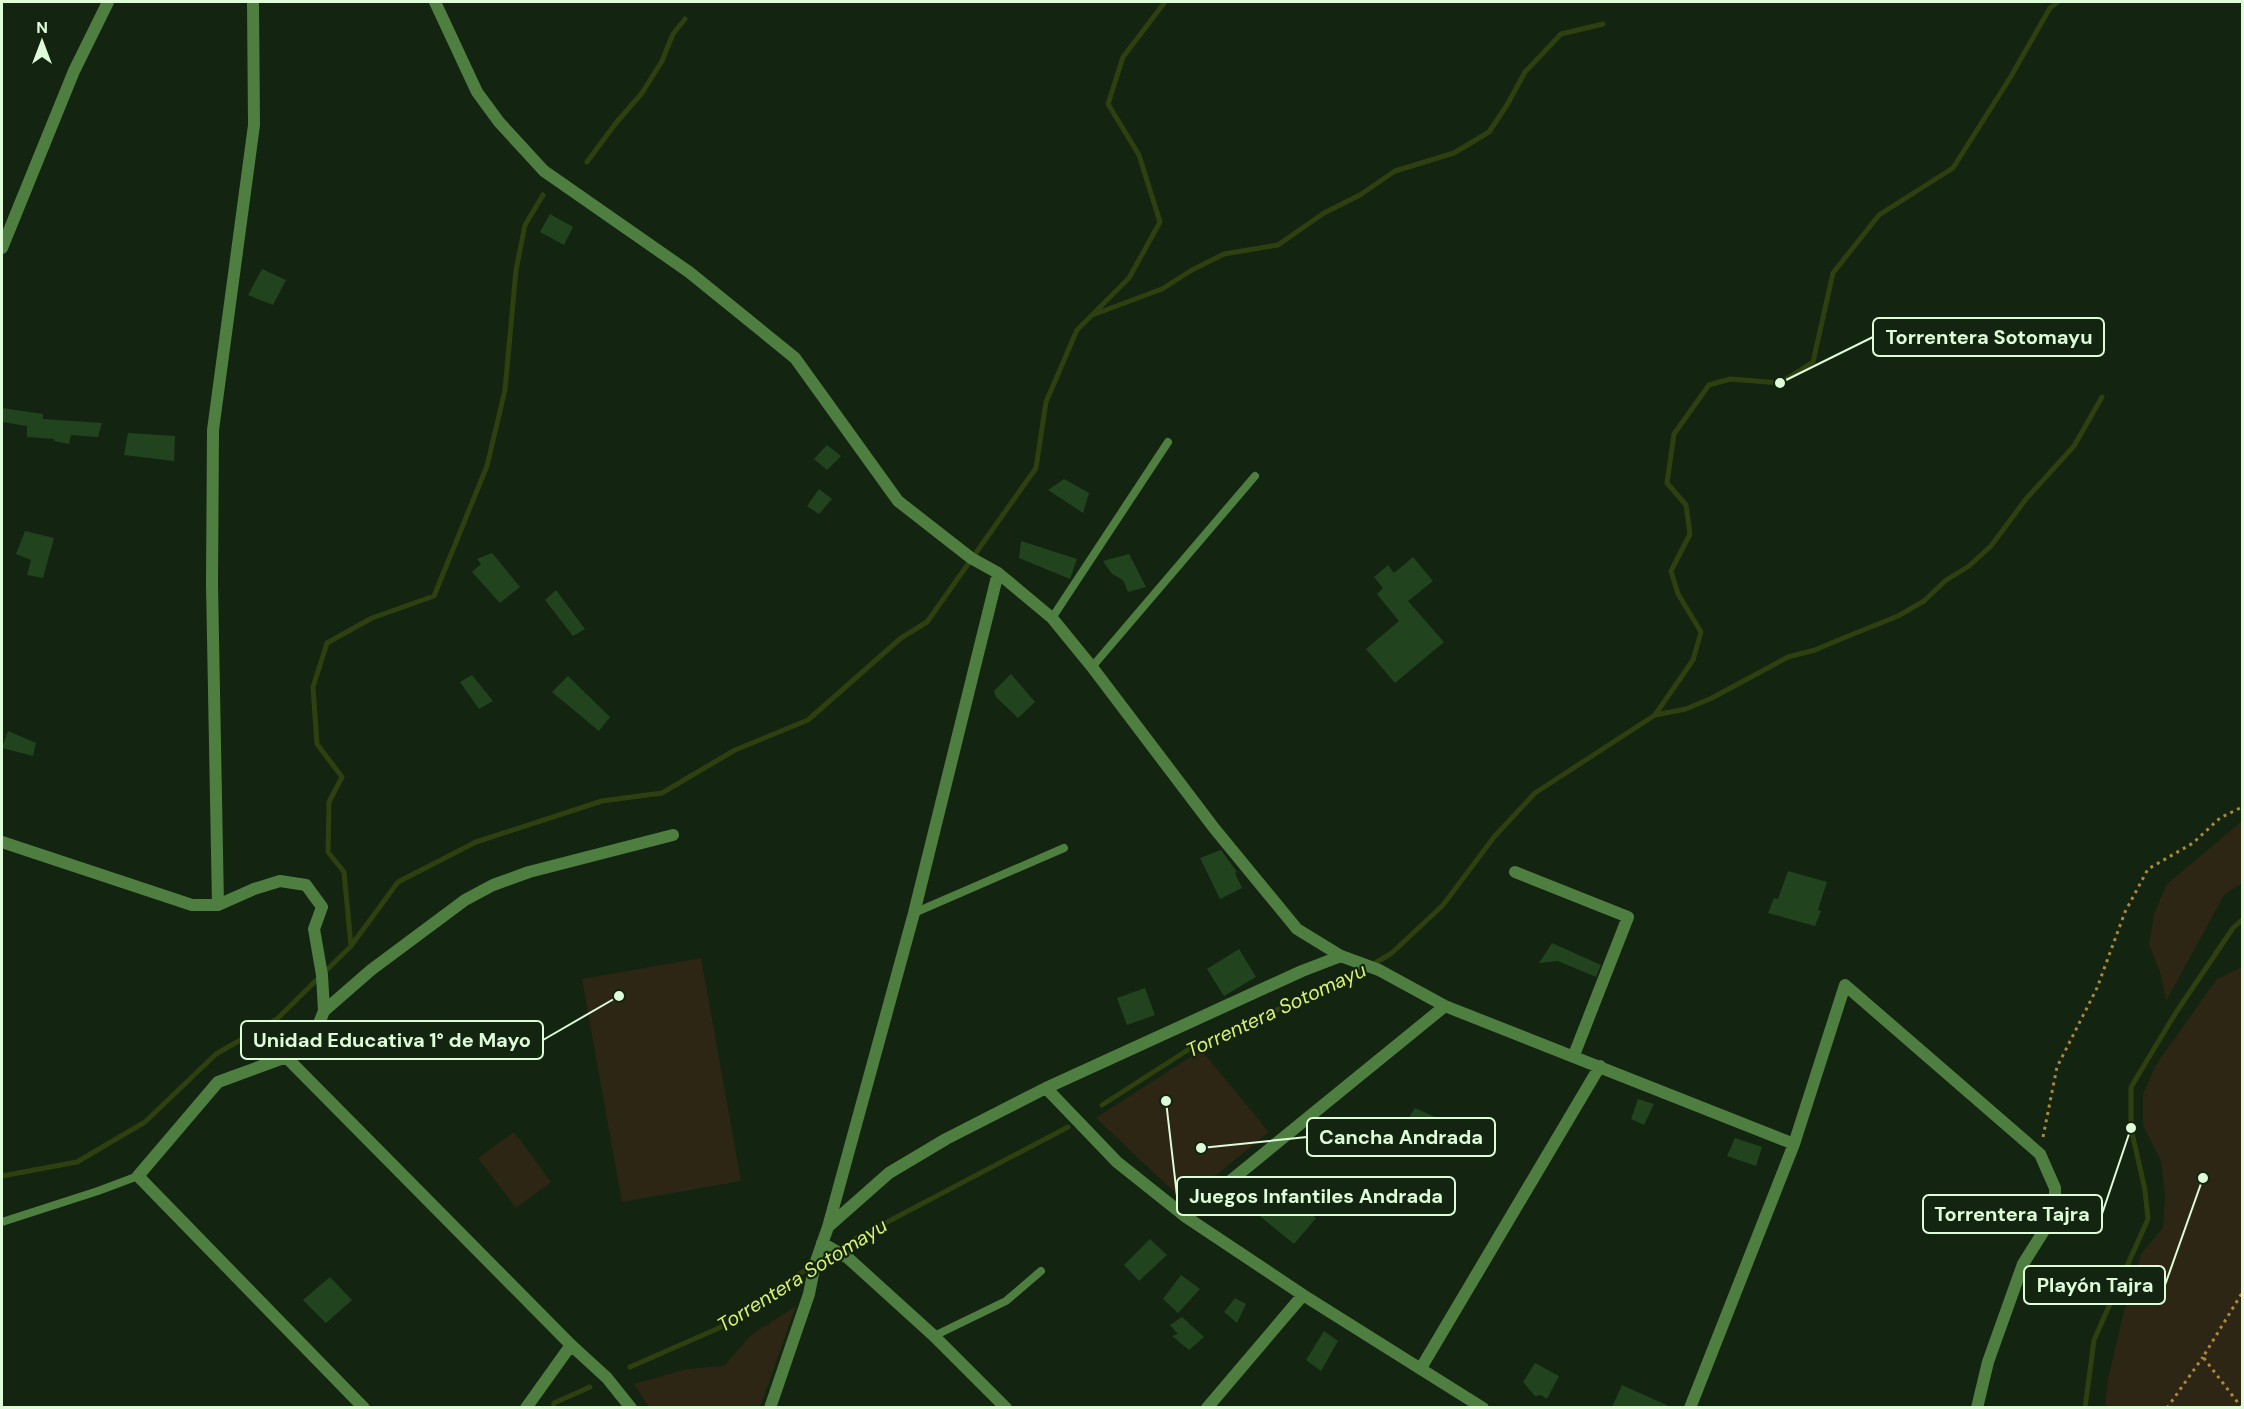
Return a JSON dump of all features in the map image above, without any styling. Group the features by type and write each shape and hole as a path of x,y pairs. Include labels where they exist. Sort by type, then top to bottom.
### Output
{"street":[{"path":"2,248 74,71 108,2"},
{"path":"218,906 212,584 213,430 254,125 253,2"},
{"path":"435,2 477,92 499,122 544,171 689,272 795,358 897,501 971,558 998,573 1052,618 1214,828 1297,929 1341,956 1379,970 1445,1006 1574,1055 1794,1144"},
{"path":"770,1407 809,1294 914,913 998,573"},
{"path":"364,1407 138,1176 218,1082 286,1058 311,1043 324,1011 412,937 465,900 493,885 529,872 672,835"},
{"path":"2,842 192,906 218,906 254,889 280,881 306,885 322,907 314,929 324,1011"},
{"path":"1515,872 1628,917 1574,1055"},
{"path":"828,1227 890,1173 946,1140 1046,1088 1302,971 1341,956"},
{"path":"1690,1407 1794,1144 1845,985 2040,1154 2055,1188 2055,1213 2023,1264 1988,1362 1977,1407"},
{"path":"1186,1217 1445,1006"},
{"path":"286,1058 571,1345 607,1378 631,1407"},
{"path":"1421,1368 1600,1066"},
{"path":"1046,1088 1117,1162 1186,1217 1303,1295 1483,1407"},
{"path":"822,1243 848,1258 934,1336 1006,1407"},
{"path":"1207,1407 1303,1295"},
{"path":"526,1407 571,1345"}],"lane":[{"path":"1052,618 1168,442"},
{"path":"1092,667 1255,476"},
{"path":"914,913 1064,848"},
{"path":"2,1222 138,1176"},
{"path":"934,1336 1006,1301 1041,1270"}],"path":[{"path":"2040,1154 2057,1067 2097,988 2125,912 2148,869 2193,843 2220,818 2242,807"},
{"path":"2167,1407 2203,1357 2242,1293"},
{"path":"2203,1357 2242,1407"}],"shaded area":[{"path":"2242,821 2242,883 2224,895 2166,1001 2161,975 2149,944 2154,915 2166,885"},
{"path":"701,958 741,1181 622,1202 582,979"},
{"path":"2242,967 2242,1407 2105,1407 2108,1379 2122,1319 2141,1254 2163,1228 2165,1195 2161,1161 2143,1125 2143,1095 2155,1066 2217,979"},
{"path":"1201,1050 1269,1132 1184,1201 1096,1118"},
{"path":"514,1132 551,1182 516,1208 478,1158"},
{"path":"796,1306 760,1407 649,1407 634,1384 687,1369 724,1366 751,1335"}],"building":[{"path":"550,214 573,227 564,245 540,232"},
{"path":"262,269 286,280 273,305 248,295"},
{"path":"2,408 43,414 43,419 102,423 98,437 71,435 69,444 54,441 54,439 27,437 27,426 2,422"},
{"path":"128,433 175,436 174,461 124,455"},
{"path":"827,445 841,456 827,470 814,459"},
{"path":"1064,479 1089,493 1083,513 1048,490"},
{"path":"819,489 832,499 819,514 807,506"},
{"path":"25,531 54,538 43,578 27,575 31,560 16,554"},
{"path":"1021,541 1077,559 1070,579 1019,558"},
{"path":"492,553 520,587 500,603 472,572 481,564 477,559"},
{"path":"1129,554 1146,587 1128,592 1123,580 1112,574 1103,561"},
{"path":"1413,557 1433,581 1408,601 1444,642 1395,683 1366,649 1399,621 1377,594 1383,588 1374,577 1388,565 1394,573"},
{"path":"556,590 585,629 573,636 545,600"},
{"path":"1011,674 1035,702 1018,718 996,697 994,691"},
{"path":"472,675 493,701 479,709 460,682"},
{"path":"568,676 610,717 599,731 552,692"},
{"path":"8,731 36,743 33,756 2,748"},
{"path":"1221,850 1237,872 1235,873 1242,888 1220,899 1200,858"},
{"path":"1788,871 1827,882 1818,910 1821,911 1815,926 1768,913 1774,898 1778,899"},
{"path":"1552,943 1601,965 1596,977 1558,961 1539,963"},
{"path":"1239,949 1256,977 1224,996 1207,969"},
{"path":"1145,988 1155,1015 1127,1025 1117,998"},
{"path":"1638,1099 1654,1104 1644,1125 1631,1119"},
{"path":"1415,1108 1457,1127 1454,1136 1431,1131 1429,1141 1414,1135 1418,1125 1406,1122"},
{"path":"1735,1138 1762,1147 1756,1166 1727,1156"},
{"path":"1277,1186 1316,1218 1294,1244 1251,1209"},
{"path":"1150,1239 1167,1255 1139,1281 1124,1265"},
{"path":"1181,1275 1200,1289 1178,1313 1163,1299"},
{"path":"330,1277 352,1300 326,1323 303,1300"},
{"path":"1235,1298 1246,1304 1237,1323 1224,1312"},
{"path":"1182,1317 1204,1337 1189,1350 1172,1336 1178,1334 1170,1325"},
{"path":"1324,1331 1338,1341 1321,1371 1306,1360"},
{"path":"1535,1363 1559,1376 1547,1399 1541,1395 1535,1396 1523,1382"},
{"path":"1622,1385 1671,1407 1612,1407"}],"waterway":[{"path":"2,1176 77,1162 145,1122 216,1054 277,1019 351,946 398,882 476,842 602,801 662,793 735,750 808,720 901,638 927,622 1036,468 1046,402 1077,330 1129,278 1160,222 1139,155 1108,104 1123,57 1165,2"},
{"name":"Torrentera Sotomayu","path":"1102,1105 1194,1046 1348,979 1392,953 1443,905 1494,837 1535,793 1655,715 1693,660 1701,632 1678,594 1671,571 1690,534 1686,505 1667,483 1674,434 1709,385 1730,379 1780,383 1813,362 1833,273 1879,215 1953,168 2010,78 2050,8 2058,2"},
{"path":"587,162 642,93 662,61 673,34 685,19"},
{"path":"1095,314 1162,289 1224,254 1278,245 1324,213 1360,195 1395,171 1454,153 1489,132 1525,72 1561,34 1603,24"},
{"path":"351,946 344,872 328,852 329,802 342,777 317,744 313,687 327,643 372,618 434,596 487,466 505,390 516,270 525,225 543,195"},
{"path":"1655,715 1686,709 1712,698 1788,657 1815,650 1898,616 1924,601 1945,581 1969,566 1991,546 2026,499 2074,446 2102,397"},
{"path":"2085,1408 2094,1340 2148,1219 2145,1190 2131,1128 2131,1087 2175,1014 2233,928 2242,920"},
{"name":"Torrentera Sotomayu","path":"630,1367 719,1328 855,1239 1068,1127"},
{"name":"Torrentera Sotomayu","path":"553,1408 554,1403 590,1387"}],"place":[{"name":"Torrentera Sotomayu","path":"1780,383"},
{"name":"Unidad Educativa 1° de Mayo","path":"619,996"},
{"name":"Juegos Infantiles Andrada","path":"1166,1101"},
{"name":"Torrentera Tajra","path":"2131,1128"},
{"name":"Cancha Andrada","path":"1201,1148"},
{"name":"Playón Tajra","path":"2203,1178"}]}
